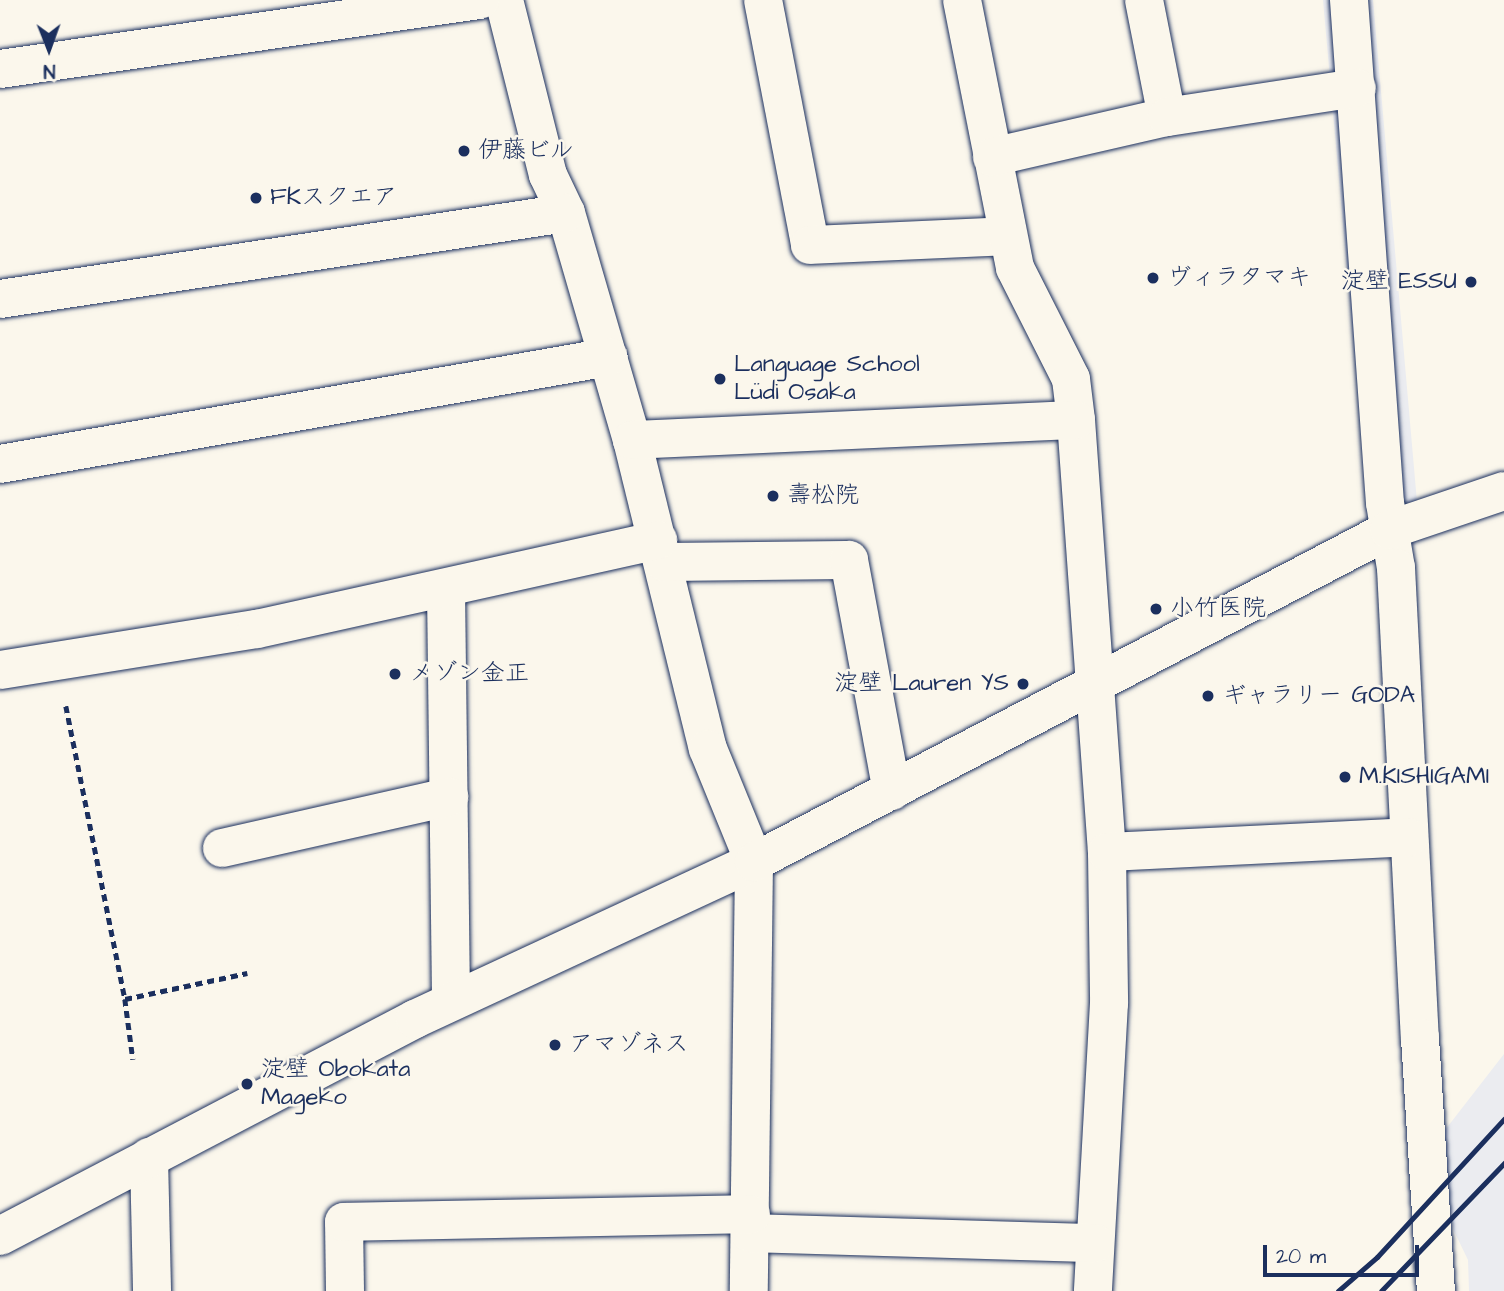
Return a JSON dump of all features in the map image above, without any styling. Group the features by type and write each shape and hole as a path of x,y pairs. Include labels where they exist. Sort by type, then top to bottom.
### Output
{"street":[{"path":"0,69 480,0"},
{"path":"504,0 548,175 566,213 632,440 708,749 754,862 749,1291"},
{"path":"763,0 810,245 1008,236"},
{"path":"962,0 1015,268 1071,379 1076,420 1097,681 1107,852 1109,1003 1093,1291"},
{"path":"1144,0 1167,117"},
{"path":"1349,0 1389,530 1396,568 1436,1291"},
{"path":"992,157 1167,117 1357,88"},
{"path":"0,299 566,213"},
{"path":"0,464 609,357"},
{"path":"632,440 1076,420"},
{"path":"0,1236 451,1001 754,862 1389,530 1504,491"},
{"path":"0,670 257,629 446,589 661,551 849,560 892,791"},
{"path":"446,589 451,1001"},
{"path":"222,848 449,797"},
{"path":"1107,852 1409,837"},
{"path":"149,1157 152,1291"},
{"path":"345,1291 344,1222 750,1224 1095,1243"}],"path":[{"path":"57,661 125,999 124,1009 133,1059"},
{"path":"125,999 247,973"}],"shaded area":[{"path":"1323,0 1373,0 1417,502 1368,504"},
{"path":"1504,1054 1504,1291 1469,1291 1468,1260 1454,1231 1444,1167 1445,1130"}],"railway":[{"path":"1338,1291 1377,1257 1504,1119"},
{"path":"1381,1291 1504,1163"}],"place":[{"name":"伊藤ビル","path":"464,151"},
{"name":"FKスクエア","path":"256,198"},
{"name":"ヴィラタマキ","path":"1153,278"},
{"name":"淀壁 ESSU","path":"1471,282"},
{"name":"Language School Lüdi Osaka","path":"720,379"},
{"name":"壽松院","path":"773,496"},
{"name":"小竹医院","path":"1156,609"},
{"name":"メゾン金正","path":"395,674"},
{"name":"淀壁 Lauren YS","path":"1023,684"},
{"name":"ギャラリー GODA","path":"1208,696"},
{"name":"M.KISHIGAMI","path":"1345,777"},
{"name":"アマゾネス","path":"555,1045"},
{"name":"淀壁 Obokata Mageko","path":"247,1084"}]}
